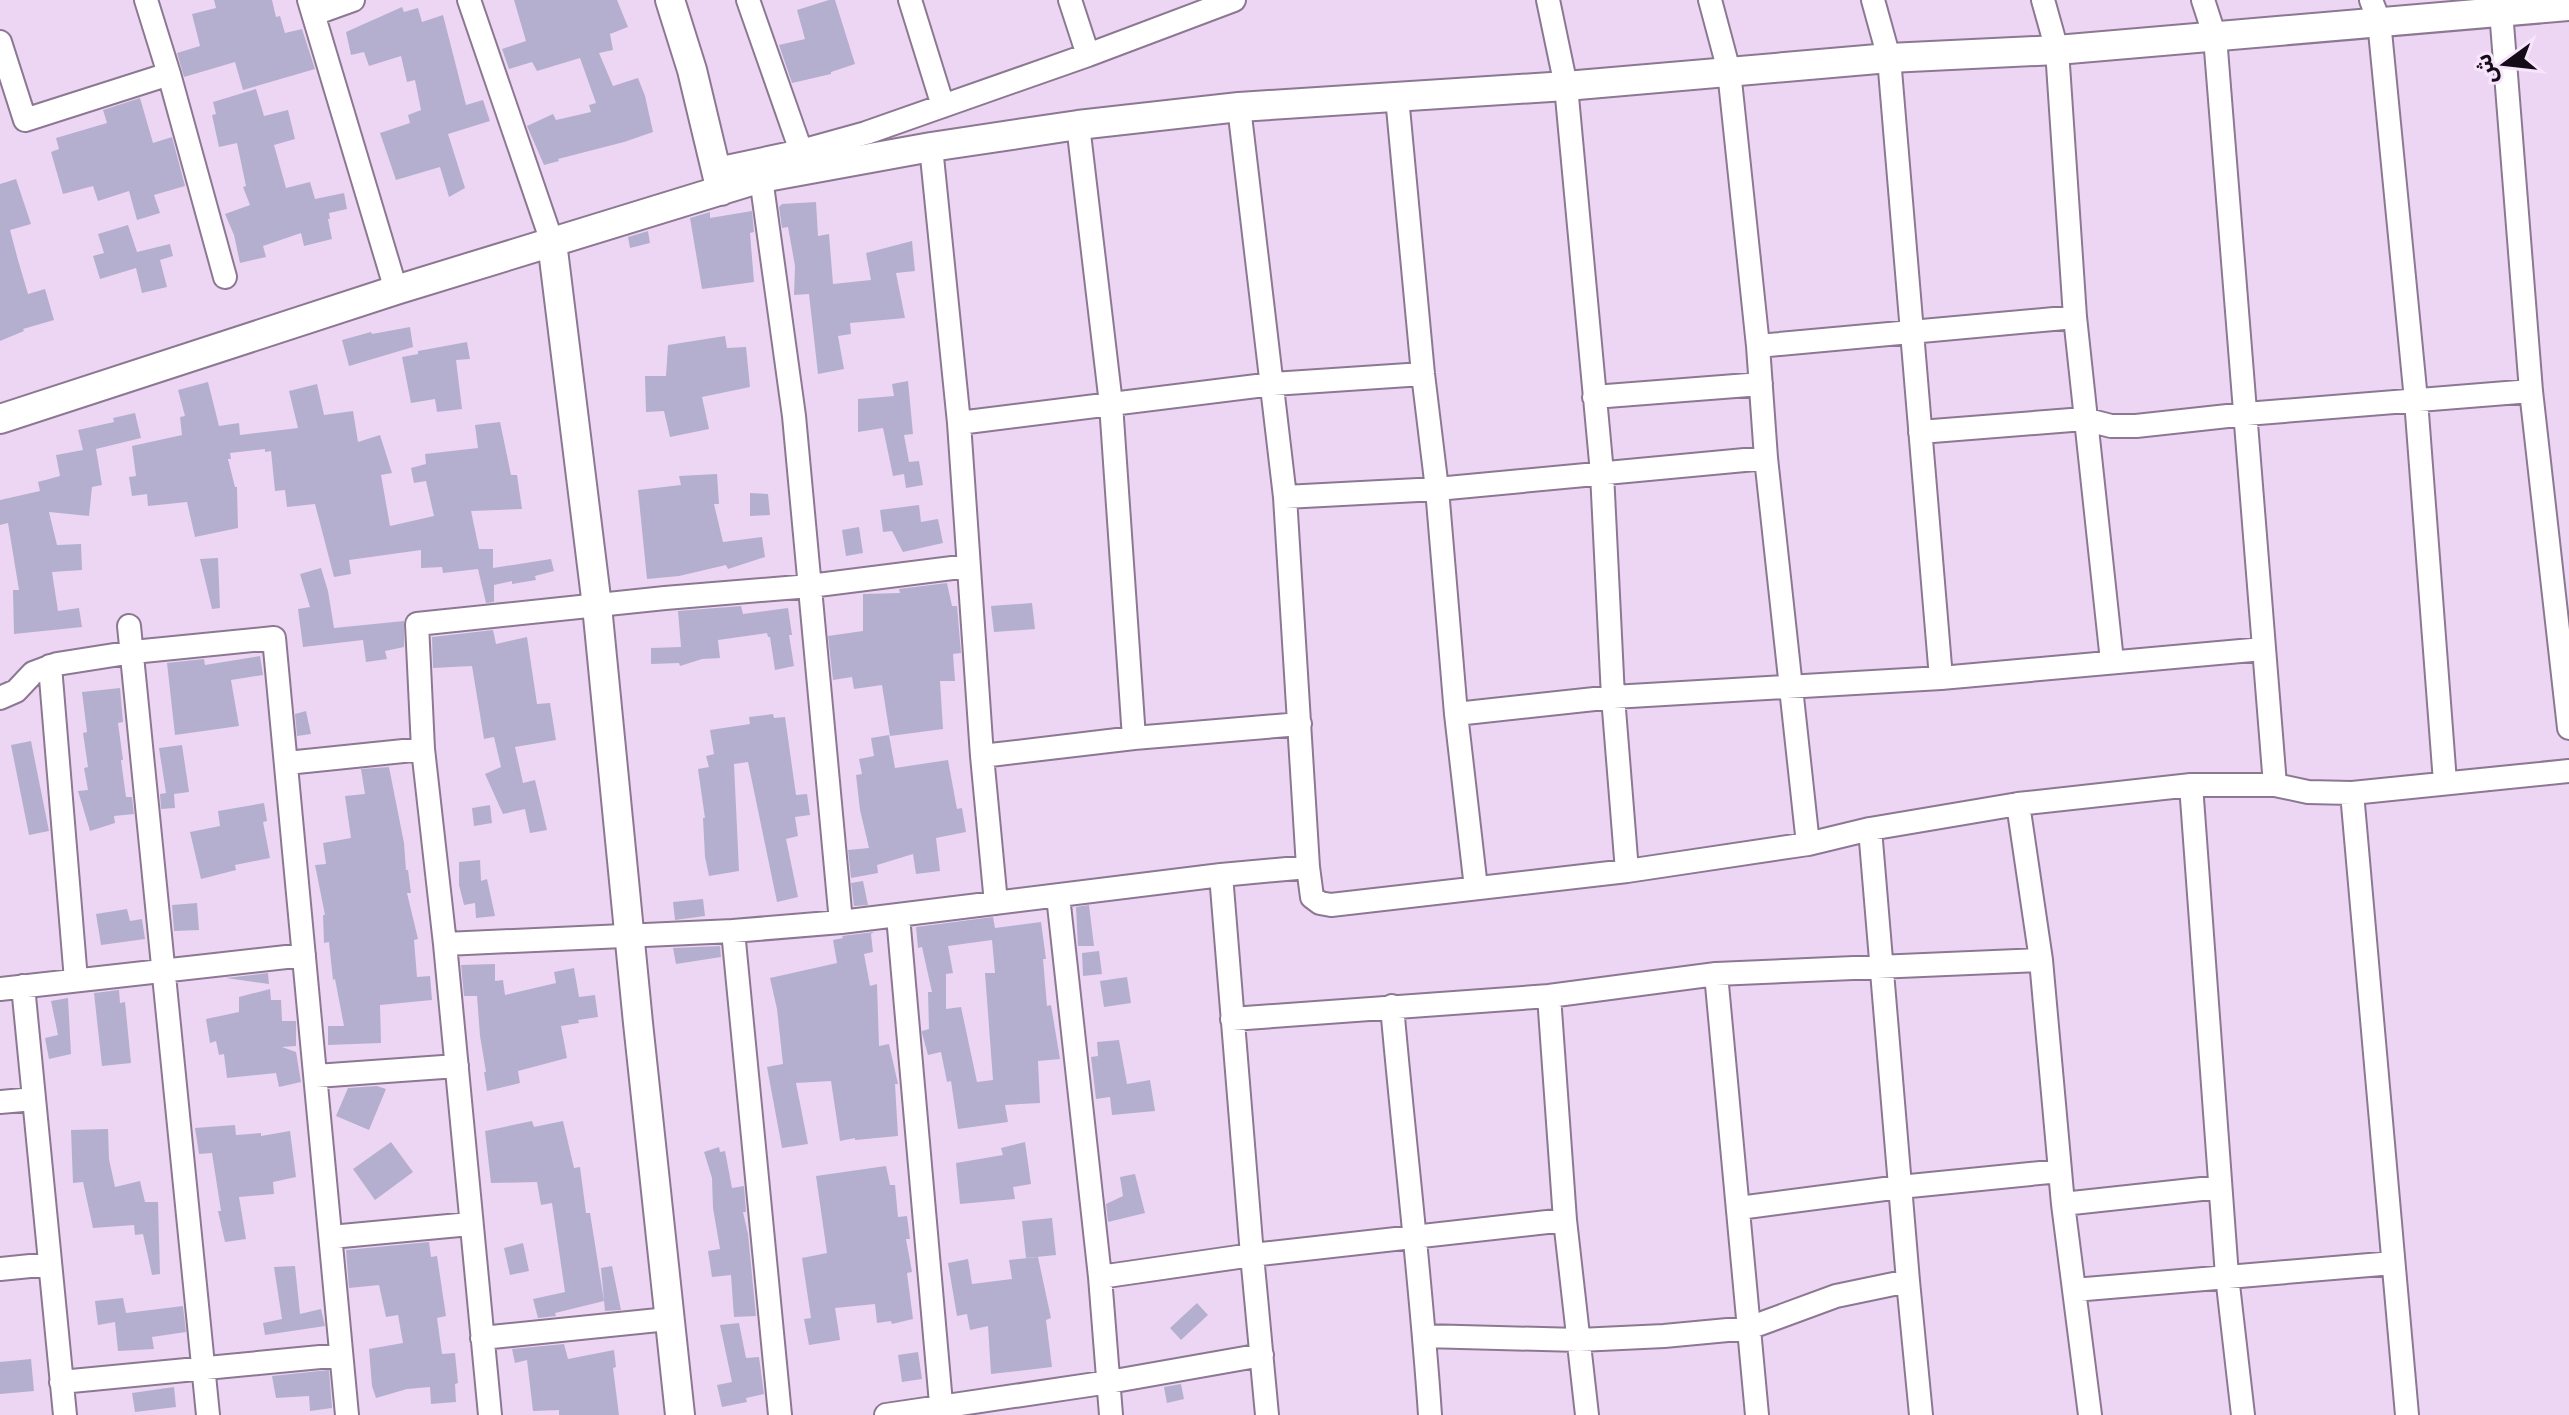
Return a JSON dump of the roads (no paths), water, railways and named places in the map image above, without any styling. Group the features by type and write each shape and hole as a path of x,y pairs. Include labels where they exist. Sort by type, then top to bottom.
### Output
{"street":[{"path":"146,0 225,277"},
{"path":"353,0 312,7 396,290"},
{"path":"469,0 552,242 597,606 680,1415"},
{"path":"670,0 692,70 719,180"},
{"path":"748,0 801,151"},
{"path":"910,0 943,106"},
{"path":"1070,0 1088,55"},
{"path":"0,419 552,242 801,151 866,133 1088,55 1234,0"},
{"path":"1548,0 1566,86 1602,473 1613,697 1627,871"},
{"path":"1710,0 1729,71 1758,346 1766,458 1808,844"},
{"path":"1873,0 1889,58 1941,678"},
{"path":"2043,0 2057,50 2084,419 2112,661"},
{"path":"2203,0 2215,37 2275,785"},
{"path":"719,180 761,178 931,147 1078,125 1239,107 1566,86 1889,58 2057,50 2215,37 2375,11 2501,11 2569,6"},
{"path":"2375,11 2416,400 2445,782"},
{"path":"2501,11 2531,391 2560,575 2569,728"},
{"path":"0,42 25,120 169,74"},
{"path":"1397,97 1437,489 1456,714 1476,888"},
{"path":"1239,107 1285,497 1308,867 1312,897 1320,903 1331,905 1627,871 1808,844 1870,829 2018,804 2191,785 2275,785 2308,792 2352,793 2569,771"},
{"path":"1078,125 1111,404 1134,738"},
{"path":"931,147 959,423 982,756 996,903"},
{"path":"761,178 794,416 841,922"},
{"path":"1758,346 2075,317"},
{"path":"959,423 1273,384 1423,374"},
{"path":"1594,397 1761,384"},
{"path":"1920,432 2084,419 2111,426 2136,426 2531,391"},
{"path":"1285,497 1437,489 1766,458"},
{"path":"490,1415 423,749 417,624 810,586 968,566"},
{"path":"129,626 208,1415"},
{"path":"0,698 16,691 33,673 50,666 133,652 274,638 347,1415"},
{"path":"1456,714 1613,697 1941,678 2263,649"},
{"path":"50,666 76,980"},
{"path":"982,756 1134,738 1300,724"},
{"path":"287,763 423,749"},
{"path":"2191,785 2227,1276 2243,1415"},
{"path":"2352,793 2407,1415"},
{"path":"2018,804 2041,960 2063,1204 2090,1415"},
{"path":"1870,829 1921,1415"},
{"path":"445,944 733,931 841,922 1308,867"},
{"path":"1221,875 1267,1415"},
{"path":"1058,896 1100,1277 1111,1415"},
{"path":"898,916 942,1411"},
{"path":"733,931 780,1415"},
{"path":"0,989 304,955"},
{"path":"1232,1019 1549,996 1716,974 2041,960"},
{"path":"1716,974 1757,1415"},
{"path":"23,986 65,1415"},
{"path":"1549,996 1565,1220 1587,1415"},
{"path":"1392,1006 1430,1415"},
{"path":"316,1076 457,1066"},
{"path":"0,1102 34,1099"},
{"path":"1739,1208 1900,1187 2060,1171"},
{"path":"2063,1204 2220,1187"},
{"path":"1100,1277 1252,1255 1565,1220"},
{"path":"331,1237 470,1224"},
{"path":"2074,1290 2393,1263"},
{"path":"0,1269 50,1264"},
{"path":"1424,1336 1579,1340 1749,1328 1836,1296 1908,1281"},
{"path":"482,1338 668,1319"},
{"path":"61,1382 341,1355"},
{"path":"886,1415 942,1411 1262,1355"}]}
